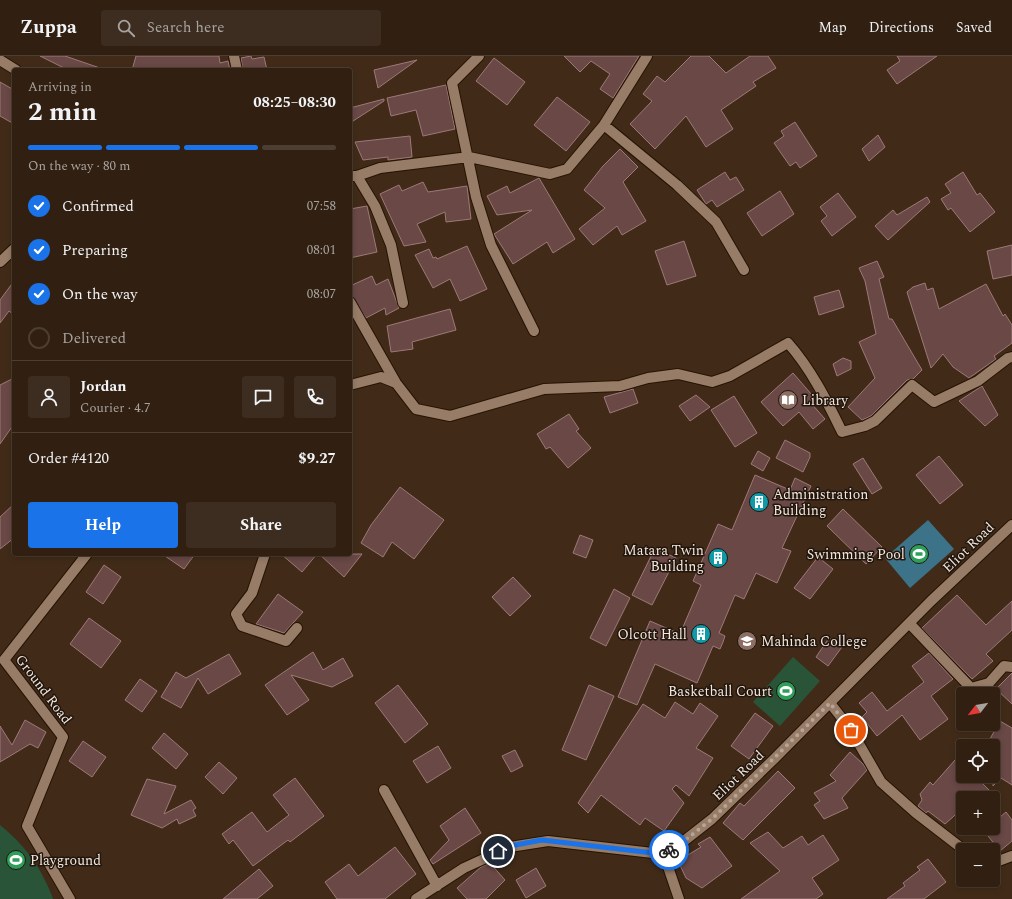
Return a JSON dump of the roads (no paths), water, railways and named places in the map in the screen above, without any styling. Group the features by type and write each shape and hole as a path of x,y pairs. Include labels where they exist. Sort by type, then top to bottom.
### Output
{"street":[{"path":"234,56 237,68"},
{"path":"479,56 452,82 469,157 476,197 491,245 534,331"},
{"path":"404,302 391,245 375,206 354,176 380,168 469,157 550,174 567,169 604,125 647,56"},
{"path":"0,60 13,68"},
{"path":"604,125 677,185 716,222 744,270"},
{"path":"0,262 12,251"},
{"path":"352,306 396,384 416,408 450,416 544,389 620,386 648,378 678,374 712,382 730,376 788,343 797,353 824,397 842,432 865,426 874,421 912,385 934,402 949,396 972,382 978,381 1008,358 1012,357"},
{"path":"352,384 381,377 396,384"},
{"name":"Eliot Road","path":"416,899 487,856 510,846 542,840 653,853 663,852 675,848 712,819 909,624 1012,525"},
{"name":"Ground Road","path":"70,899 26,826 63,738 4,660 86,556"},
{"path":"264,556 252,593 236,614 242,626 286,641 297,628"},
{"path":"909,624 971,688 989,683 1004,666 1012,668"},
{"path":"830,703 851,730 881,782 916,813 956,844"},
{"path":"384,790 437,886"},
{"path":"663,852 679,899"},
{"path":"1000,860 1012,856"}],"water":[{"name":"Swimming Pool","path":"928,520 954,549 910,588 885,558"}],"place":[{"name":"Library","path":"788,400"},
{"name":"Administration Building","path":"759,502"},
{"name":"Swimming Pool","path":"919,554"},
{"name":"Matara Twin Building","path":"718,558"},
{"name":"Olcott Hall","path":"701,634"},
{"name":"Mahinda College","path":"747,641"},
{"name":"Basketball Court","path":"786,691"},
{"name":"Playground","path":"16,860"}]}
